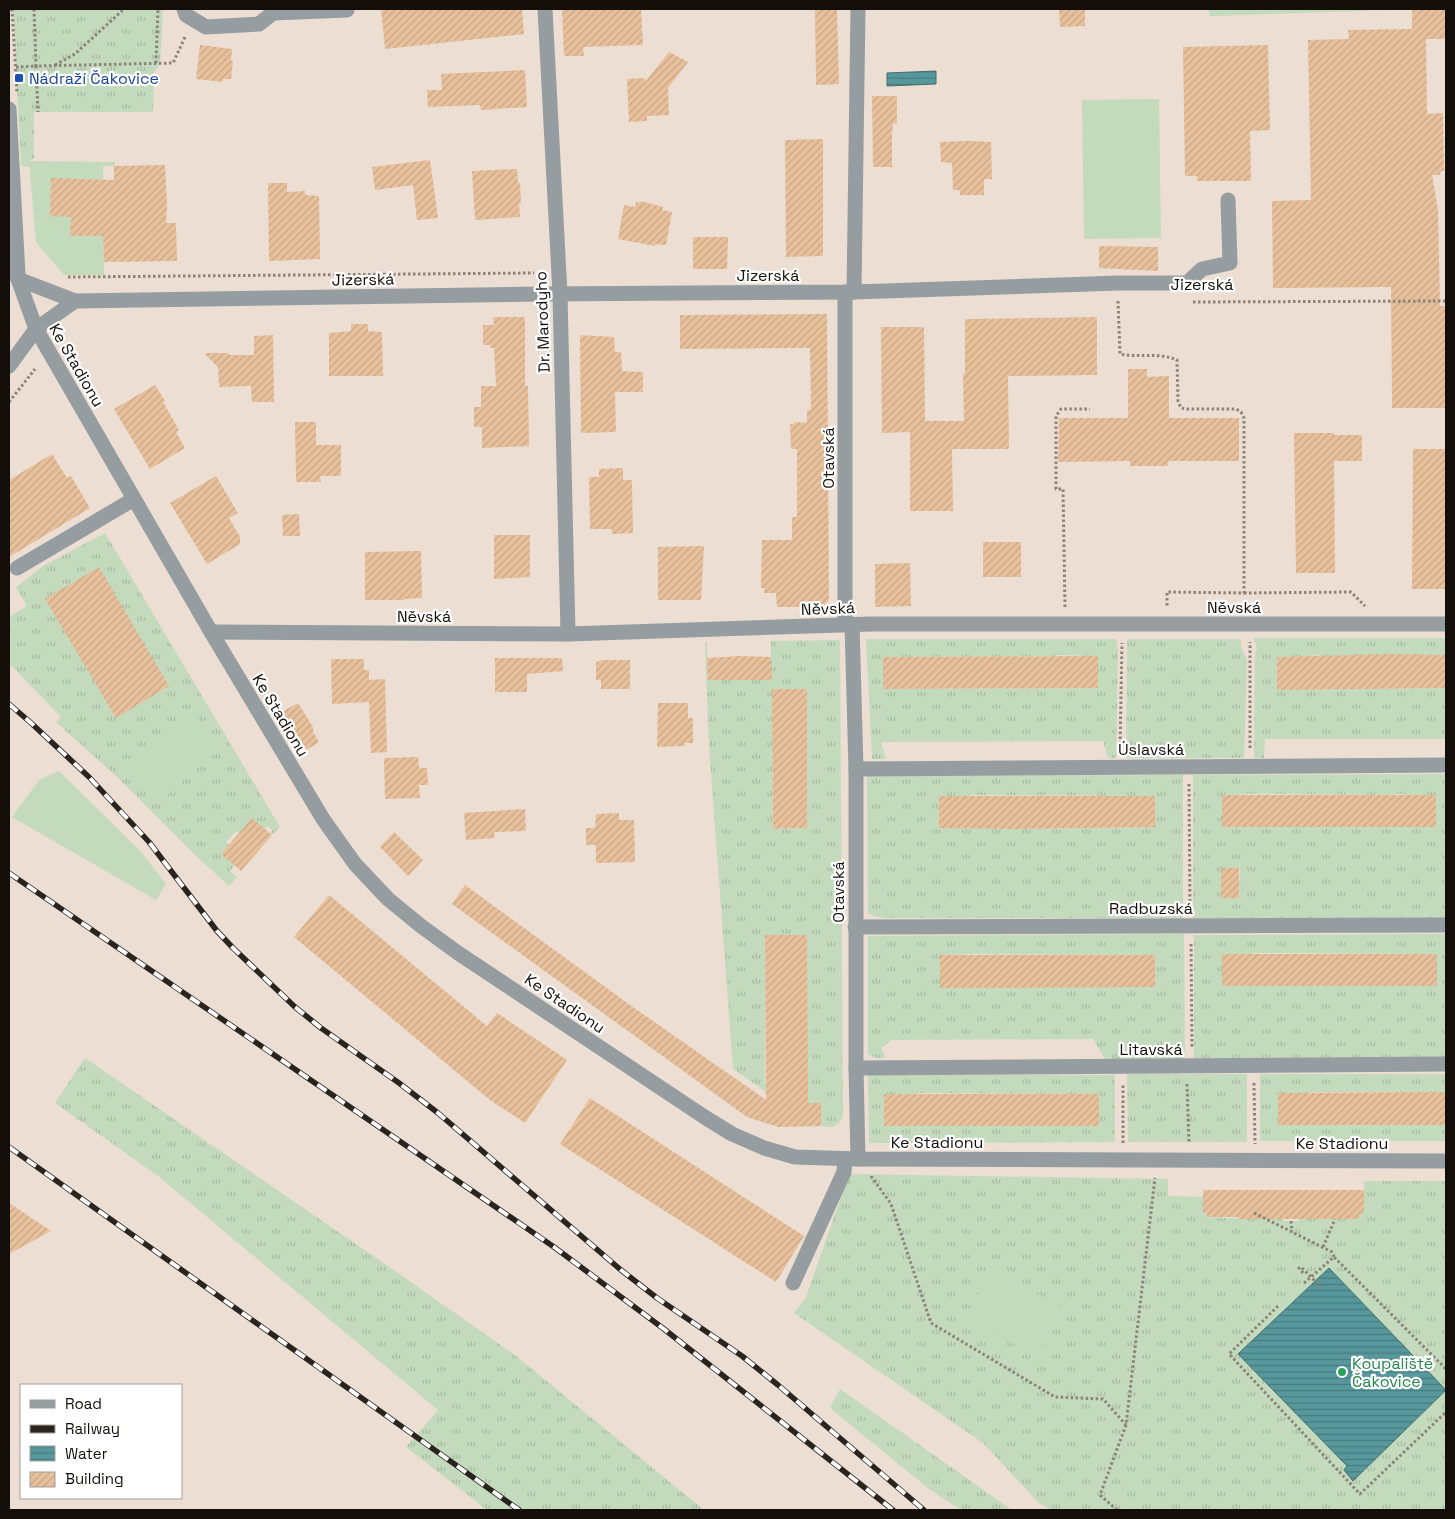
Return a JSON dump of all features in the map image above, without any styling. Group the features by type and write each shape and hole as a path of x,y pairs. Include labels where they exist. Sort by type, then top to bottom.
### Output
{"street":[{"path":"184,9 186,14 206,27 259,24 273,11 347,10"},
{"name":"Dr. Marodyho","path":"545,9 560,294 568,634"},
{"name":"Otavská","path":"793,1284 851,1159 856,1068 856,769 848,624 850,292 858,9"},
{"name":"Ke Stadionu","path":"9,109 18,279"},
{"name":"Jizerská","path":"18,279 75,301 850,292 1187,283 1202,269 1230,263 1228,200"},
{"name":"Ke Stadionu","path":"9,263 18,279 36,328 134,499 323,820 355,864 388,899 458,953 732,1134 764,1148 795,1157 851,1159 1446,1162"},
{"path":"9,366 36,328 75,301"},
{"path":"17,568 134,499"},
{"name":"Něvská","path":"211,632 568,634 848,624 1446,624"},
{"name":"Úslavská","path":"856,769 1446,765"},
{"name":"Radbuzská","path":"855,926 1446,925"},
{"name":"Litavská","path":"856,1068 1446,1064"}],"path":[{"path":"12,9 17,96"},
{"path":"34,9 38,112"},
{"path":"55,65 75,54 124,9"},
{"path":"156,63 158,9"},
{"path":"16,67 173,63 188,31 206,27"},
{"path":"63,277 540,273"},
{"name":"Jizerská","path":"1190,302 1446,301"},
{"path":"1117,310 1120,354 1130,356 1169,356 1177,360 1178,401 1181,408 1236,409 1241,412 1244,418 1244,592"},
{"path":"9,402 35,369"},
{"path":"1065,585 1063,489 1056,488 1056,416 1061,409 1090,409"},
{"path":"1167,608 1167,592 1351,592 1368,608"},
{"path":"1065,608 1074,608"},
{"path":"1120,767 1122,624"},
{"path":"1250,624 1250,766"},
{"path":"1254,1065 1255,1144"},
{"path":"1123,1066 1123,1145"},
{"path":"1187,1066 1189,1144"},
{"path":"868,1172 891,1204 931,1322 1055,1397 1103,1399 1126,1425"},
{"path":"1117,1510 1100,1495 1126,1425 1156,1175"},
{"path":"1254,1213 1332,1252 1334,1257 1446,1369"},
{"path":"1323,1247 1335,1219"},
{"path":"1291,1222 1292,1231"},
{"path":"1304,1283 1334,1257"},
{"path":"1303,1273 1299,1268 1301,1266 1322,1288"},
{"path":"1278,1306 1229,1354 1360,1494 1446,1412"}],"green space":[{"path":"13,9 163,9 160,65 154,72 153,112 34,112 34,158 30,161 30,167 21,166"},
{"path":"1209,9 1389,9 1389,10 1210,16"},
{"path":"1159,99 1161,238 1084,239 1082,100"},
{"path":"29,161 115,162 115,166 103,166 104,275 64,275 36,242"},
{"path":"105,533 280,827 272,835 270,834 272,830 267,826 264,829 239,833 236,831 226,842 229,845 235,865 230,871 237,877 229,886 195,855 115,775 56,722 61,717 9,663 9,617 27,606 16,587 43,566"},
{"path":"1253,638 1446,638 1446,655 1318,655 1277,658 1277,690 1446,688 1446,739 1265,739 1264,758 1254,758 1255,656 1257,647"},
{"path":"866,639 1116,639 1118,650 1116,758 1108,758 1103,741 881,742 886,759 872,759","holes":["1098,656 1098,688 884,689 884,657"]},
{"path":"1127,639 1241,639 1241,647 1247,660 1244,758 1126,758"},
{"path":"840,640 843,1116 837,1124 831,1127 821,1126 821,1103 782,1103 733,1069 709,747 705,642 707,642 708,680 771,680 771,641","holes":["772,689 807,689 807,828 773,829","765,935 807,935 807,1082 765,1082"]},
{"path":"189,709 222,745 161,801 127,766"},
{"path":"59,771 142,853 166,884 156,900 12,817 39,780"},
{"path":"1446,774 1446,918 1193,918 1193,775","holes":["1222,795 1436,795 1436,826 1222,827","1221,868 1240,868 1239,898 1221,898"]},
{"path":"1183,775 1183,918 884,918 873,916 868,913 867,776","holes":["970,796 1155,796 1155,827 1011,829"]},
{"path":"1184,934 1185,1059 1105,1059 1093,1039 891,1040 881,1049 886,1058 876,1058 868,1054 868,936","holes":["940,955 1155,955 1155,986 940,987"]},
{"path":"1446,934 1446,1057 1194,1058 1194,935","holes":["1222,954 1436,954 1436,986 1222,986"]},
{"path":"85,1058 516,1356 704,1510 487,1510 406,1447 438,1410 158,1176 55,1103"},
{"path":"1127,1074 1247,1074 1247,1142 1128,1142"},
{"path":"1260,1074 1446,1074 1446,1092 1278,1093 1278,1125 1446,1125 1446,1141 1260,1141"},
{"path":"868,1075 1115,1075 1115,1142 869,1143","holes":["884,1094 1099,1094 1099,1126 884,1126"]},
{"path":"849,1174 1168,1179 1168,1196 1203,1197 1203,1213 1207,1213 1208,1217 1252,1219 1283,1213 1283,1221 1299,1221 1299,1213 1331,1219 1359,1219 1359,1214 1364,1213 1364,1181 1446,1181 1446,1510 1050,1510 1038,1502 983,1443 794,1313 806,1297"},
{"path":"992,1269 1064,1309 1038,1357 965,1318"},
{"path":"840,1389 1012,1510 961,1510 929,1489 830,1408"}],"water":[{"path":"936,71 936,84 887,86 887,73"},
{"name":"Koupaliště Čakovice","path":"1329,1268 1446,1390 1353,1481 1344,1470 1347,1466 1238,1354"}],"building":[{"path":"381,9 522,9 524,34 385,49"},
{"path":"562,9 641,9 643,45 583,47 584,56 564,56"},
{"path":"815,9 837,9 839,84 816,85"},
{"path":"1059,9 1085,9 1085,26 1060,27"},
{"path":"1412,9 1446,9 1446,39 1426,39 1427,114 1443,113 1444,171 1441,171 1440,175 1432,175 1438,210 1440,306 1446,306 1446,408 1392,408 1391,287 1273,288 1272,201 1311,200 1308,40 1349,39 1348,30 1412,29"},
{"path":"200,45 232,49 231,79 223,79 223,82 196,79"},
{"path":"1268,45 1270,130 1250,131 1251,181 1197,181 1197,176 1185,176 1183,47"},
{"path":"669,52 688,62 668,88 669,115 647,116 647,121 629,122 627,79 645,78 645,82"},
{"path":"525,70 527,107 481,110 480,105 428,107 427,90 442,90 441,74"},
{"path":"872,96 897,96 897,123 893,124 892,133 892,167 873,167"},
{"path":"823,139 823,256 786,257 785,140"},
{"path":"940,142 991,142 992,179 984,179 984,195 960,195 960,190 953,190 952,163 941,162"},
{"path":"430,160 438,218 417,220 413,185 375,190 372,167"},
{"path":"165,165 166,223 176,223 177,261 104,262 103,236 70,236 71,217 50,216 51,178 114,180 114,166"},
{"path":"517,169 518,183 520,183 520,217 475,220 472,171"},
{"path":"268,183 287,183 287,192 305,191 306,195 319,196 320,259 269,261"},
{"path":"640,201 663,207 662,210 672,212 666,245 655,244 655,246 618,239 624,205 635,207 636,202 640,203"},
{"path":"693,237 728,237 727,269 693,269"},
{"path":"1099,246 1158,247 1158,271 1099,268"},
{"path":"827,314 829,600 823,607 777,607 776,593 764,593 764,588 761,588 762,540 792,540 792,517 797,517 797,449 791,449 790,424 794,424 794,422 807,423 807,410 811,410 810,348 680,349 680,315"},
{"path":"493,317 525,317 525,386 528,386 529,446 482,448 482,427 474,427 474,407 481,407 481,386 496,386 494,348 490,348 490,345 483,345 483,325 494,325"},
{"path":"1097,317 1097,375 1008,376 1009,449 952,449 953,511 910,511 910,432 882,433 881,327 924,327 925,421 964,421 965,319"},
{"path":"351,324 368,324 368,331 382,332 383,376 329,376 329,333 351,331"},
{"path":"273,335 274,402 252,402 251,386 219,387 218,367 204,353 254,355 254,336"},
{"path":"580,335 614,337 615,352 621,352 622,371 643,372 643,392 615,392 616,432 581,433"},
{"path":"1128,369 1147,369 1147,377 1169,376 1169,418 1239,418 1239,461 1168,461 1168,466 1130,466 1130,461 1058,462 1059,418 1128,418"},
{"path":"155,385 179,430 176,432 185,448 150,469 114,409"},
{"path":"295,422 316,422 316,445 341,445 341,476 320,476 321,482 296,482"},
{"path":"1294,433 1362,435 1362,461 1334,461 1335,573 1296,573"},
{"path":"1413,449 1446,449 1446,589 1412,589"},
{"path":"52,454 67,478 71,476 90,508 9,557 9,480"},
{"path":"623,468 623,480 632,480 633,533 612,534 612,529 590,529 589,477 599,477 599,469"},
{"path":"216,476 238,513 229,518 240,537 240,544 207,564 170,503"},
{"path":"299,514 300,536 283,536 282,515"},
{"path":"494,535 530,535 530,577 494,579"},
{"path":"983,542 1021,542 1021,577 983,577"},
{"path":"704,546 701,600 658,600 658,547"},
{"path":"421,551 422,598 365,600 365,552"},
{"path":"910,563 911,606 875,607 875,564"},
{"path":"99,567 169,686 116,718 45,599"},
{"path":"1390,654 1446,655 1446,688 1277,690 1277,657"},
{"path":"1098,656 1098,688 883,689 883,657"},
{"path":"771,657 772,680 708,680 707,658"},
{"path":"495,658 562,658 563,671 527,674 527,692 495,692"},
{"path":"331,659 364,659 364,670 369,670 369,680 385,679 387,752 371,753 369,702 332,704"},
{"path":"600,660 630,660 630,689 601,689 601,680 596,680 596,662"},
{"path":"772,689 807,689 807,828 773,829"},
{"path":"298,703 313,727 313,732 319,742 303,752 280,713"},
{"path":"658,703 688,703 688,718 693,718 693,743 685,743 685,746 657,747"},
{"path":"418,757 419,768 427,768 428,785 419,785 420,798 385,799 384,758"},
{"path":"1222,795 1436,795 1436,827 1222,827"},
{"path":"939,796 1155,796 1155,827 939,828"},
{"path":"525,809 526,831 494,832 495,838 466,840 464,813"},
{"path":"619,813 619,820 634,820 635,862 596,863 596,845 586,845 586,828 595,828 596,814"},
{"path":"252,818 272,835 241,871 221,854"},
{"path":"394,832 423,860 408,876 380,847"},
{"path":"1221,868 1239,868 1239,898 1221,898"},
{"path":"465,885 630,1005 766,1100 765,935 807,935 808,1103 821,1103 821,1126 778,1127 747,1117 452,904"},
{"path":"329,895 487,1026 497,1013 567,1060 525,1123 490,1100 294,937"},
{"path":"1222,954 1437,954 1437,986 1222,986"},
{"path":"940,955 1155,955 1155,987 940,988"},
{"path":"1446,1092 1446,1125 1278,1125 1278,1093"},
{"path":"884,1094 1099,1094 1099,1126 884,1126"},
{"path":"590,1098 804,1236 776,1282 560,1144"},
{"path":"1203,1190 1364,1190 1364,1214 1359,1214 1359,1219 1238,1219 1238,1217 1207,1217 1207,1213 1203,1213"},
{"path":"9,1203 51,1231 9,1254"}],"railway":[{"path":"9,704 89,777 149,842 217,931 295,1007 438,1113 621,1270 657,1298 742,1356 924,1510"},
{"path":"9,873 554,1247 664,1329 893,1510"},
{"path":"9,1147 519,1510"}],"place":[{"name":"Nádraží Čakovice","path":"19,78"},
{"name":"Koupaliště Čakovice","path":"1342,1372"}]}
